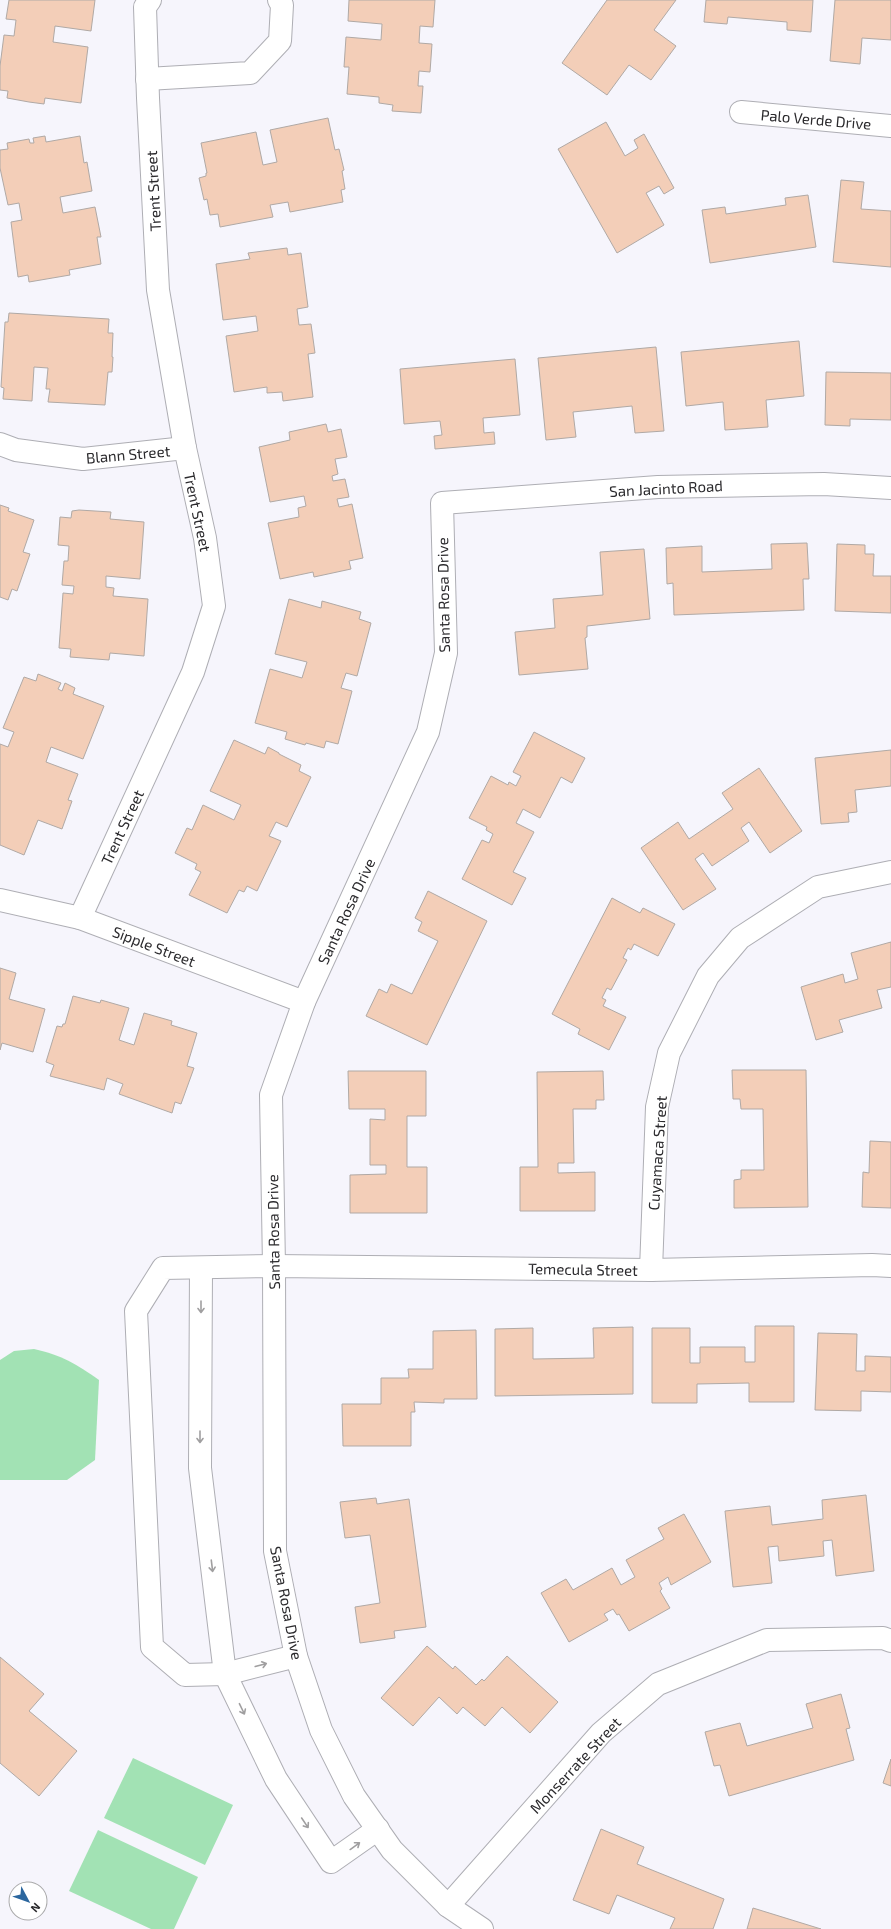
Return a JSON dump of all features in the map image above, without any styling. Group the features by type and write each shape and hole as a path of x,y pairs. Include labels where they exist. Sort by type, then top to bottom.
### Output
{"street":[{"name":"Trent Street","path":"80,918 193,672 214,606 205,538 185,448 158,290 147,80 145,7 150,0"},
{"path":"147,80 250,73 280,41 282,5 279,0"},
{"name":"Palo Verde Drive","path":"741,112 891,126"},
{"name":"Blann Street","path":"0,444 16,450 83,459 185,448"},
{"name":"San Jacinto Road","path":"442,503 658,487 824,484 891,488"},
{"name":"Santa Rosa Drive","path":"442,503 446,653 428,732 304,1002 271,1094 274,1266 275,1551 296,1656 321,1730 354,1796 392,1850 448,1906 482,1929"},
{"name":"Cuyamaca Street","path":"651,1270 657,1107 669,1053 708,976 740,938 818,887 891,872"},
{"name":"Sipple Street","path":"0,900 80,918 304,1002"},
{"name":"Temecula Street","path":"225,1674 185,1675 152,1647 136,1311 163,1268 274,1266 651,1270 872,1265 891,1266"},
{"path":"201,1268 200,1468 225,1674 276,1779 331,1862 378,1829"},
{"name":"Monserrate Street","path":"448,1906 601,1733 658,1684 767,1640 883,1638 891,1641"},
{"path":"225,1674 296,1656"}],"green space":[{"path":"34,1349 53,1354 68,1361 99,1380 95,1460 67,1480 0,1480 0,1360 14,1351"},
{"path":"133,1758 233,1805 205,1865 104,1818"},
{"path":"98,1830 198,1877 174,1929 151,1929 69,1891"}],"building":[{"path":"9,0 95,0 91,31 55,26 53,42 88,47 81,103 45,98 44,104 29,102 7,98 8,91 0,90 0,66 4,35 14,36 16,20 6,19"},
{"path":"349,0 435,0 433,27 420,26 419,43 432,44 430,72 419,71 418,86 423,86 421,113 392,111 393,105 379,103 379,97 347,94 349,67 344,67 346,37 381,40 382,24 348,21"},
{"path":"607,0 676,0 654,30 676,46 651,80 629,65 607,95 562,63"},
{"path":"706,0 813,0 811,32 787,30 787,22 728,17 727,24 704,22"},
{"path":"835,0 891,0 891,40 862,38 860,64 830,61"},
{"path":"328,118 335,150 339,149 344,170 342,171 345,189 341,190 343,202 290,212 288,202 270,205 273,217 220,227 218,214 210,215 207,199 204,200 199,178 206,176 207,173 201,143 256,132 263,165 277,162 270,130"},
{"path":"606,122 625,156 638,148 634,140 644,134 674,188 664,194 659,186 646,193 664,225 617,253 558,149"},
{"path":"45,136 46,142 80,136 84,163 87,162 92,191 60,197 63,213 95,207 101,237 97,237 101,264 69,270 70,275 29,282 28,275 18,277 11,222 22,220 19,203 8,205 0,168 0,150 8,149 7,143 29,139 30,143 34,143 33,138"},
{"path":"841,180 864,182 861,209 891,211 891,267 833,262"},
{"path":"808,195 816,247 710,263 702,210 725,207 726,214 786,205 785,198"},
{"path":"287,248 288,255 301,253 308,307 297,309 299,325 311,324 315,353 308,354 313,397 283,401 282,392 267,393 267,387 234,392 226,336 258,331 256,316 223,320 216,264 250,259 248,253"},
{"path":"9,313 109,319 108,333 113,333 113,357 112,372 108,372 105,405 48,402 50,389 46,389 48,368 34,367 32,401 3,399 4,388 1,387 5,322 8,322"},
{"path":"799,341 804,396 766,400 768,427 725,430 723,402 686,406 681,352"},
{"path":"656,347 664,431 635,433 632,406 573,412 576,437 546,440 538,358"},
{"path":"515,359 520,415 483,418 484,433 494,432 495,444 435,449 434,436 442,435 440,421 404,424 400,369"},
{"path":"826,372 891,373 891,420 850,419 850,426 825,425"},
{"path":"326,424 328,432 341,429 347,457 335,459 338,474 332,476 333,481 345,479 349,497 337,499 339,507 352,504 363,558 349,561 351,569 314,577 313,572 280,579 268,523 299,517 298,508 306,506 304,496 270,502 259,447 290,440 289,432"},
{"path":"0,505 9,508 8,511 34,520 23,552 30,554 17,591 12,589 8,600 0,597"},
{"path":"72,511 111,512 110,519 144,522 140,579 106,576 106,587 114,588 113,596 148,599 144,656 110,653 109,660 70,657 71,649 59,648 63,593 73,594 74,586 62,585 64,561 68,561 69,546 58,545 60,517 71,518"},
{"path":"807,543 809,579 803,579 804,610 674,615 673,583 667,584 666,548 702,546 702,572 772,569 771,544"},
{"path":"837,544 865,545 865,554 874,554 873,576 891,576 891,613 835,611"},
{"path":"644,549 650,619 587,626 587,637 585,638 588,669 519,675 515,632 555,628 553,599 603,595 600,552"},
{"path":"289,599 321,608 322,601 361,612 359,619 371,623 357,676 346,673 341,688 352,691 338,744 326,741 324,748 306,743 305,745 285,739 287,732 255,723 270,669 302,678 307,662 275,654"},
{"path":"38,674 61,683 58,689 62,691 65,683 75,688 73,694 104,706 83,759 51,747 46,762 78,774 68,800 72,801 62,829 38,820 24,855 0,845 0,744 8,747 14,732 3,728 24,677 36,681"},
{"path":"534,732 585,758 572,783 561,777 540,818 523,809 516,823 534,832 513,872 526,878 512,905 462,879 482,840 489,843 493,834 486,830 487,827 469,818 491,776 508,785 509,782 516,786 521,776 513,772"},
{"path":"234,740 265,754 268,747 301,765 299,771 311,777 287,827 276,822 269,836 281,841 257,891 247,886 244,892 239,890 227,913 189,895 201,872 195,869 197,864 175,853 187,828 192,830 203,805 234,820 241,805 210,791"},
{"path":"891,750 891,786 855,790 857,812 848,813 849,822 821,824 815,758"},
{"path":"759,768 802,831 770,853 749,822 741,828 749,841 712,866 703,853 695,859 716,889 683,910 641,848 678,822 689,839 733,809 722,793"},
{"path":"428,891 487,921 427,1045 366,1016 379,989 387,993 391,984 412,994 438,941 418,931 422,922 415,918"},
{"path":"612,898 640,913 643,908 675,924 658,956 634,944 631,950 628,948 623,958 627,960 611,990 607,988 602,998 606,1000 603,1006 626,1017 609,1050 578,1034 580,1029 552,1014"},
{"path":"891,942 891,987 877,990 882,1008 839,1020 843,1032 816,1040 801,987 843,974 845,983 858,979 851,953"},
{"path":"0,968 16,973 9,999 45,1009 33,1052 2,1043 0,1050"},
{"path":"73,996 100,1003 101,1000 129,1008 119,1040 134,1045 144,1013 172,1021 171,1025 197,1033 187,1066 194,1068 181,1104 175,1102 172,1113 119,1094 123,1084 107,1078 104,1090 50,1076 54,1065 46,1062 57,1026 62,1027 63,1024 65,1024"},
{"path":"732,1070 806,1070 808,1207 734,1208 734,1180 741,1179 741,1170 764,1170 763,1109 741,1109 740,1099 733,1099"},
{"path":"348,1071 426,1071 426,1116 407,1116 407,1167 427,1167 427,1213 350,1213 350,1175 386,1174 386,1165 370,1165 370,1119 385,1120 385,1109 349,1109"},
{"path":"603,1071 604,1100 596,1100 596,1109 573,1109 574,1163 558,1163 558,1173 595,1172 595,1211 520,1211 520,1167 538,1167 537,1072"},
{"path":"870,1141 891,1142 891,1208 862,1207 863,1172 869,1173"},
{"path":"755,1326 794,1326 794,1402 749,1402 749,1383 697,1384 697,1403 652,1403 652,1328 690,1328 690,1363 700,1363 700,1347 745,1347 745,1362 755,1362"},
{"path":"633,1327 633,1394 495,1396 495,1329 533,1328 533,1359 594,1358 593,1328"},
{"path":"476,1330 477,1399 444,1399 444,1403 414,1402 415,1412 411,1412 411,1446 343,1446 342,1404 381,1404 381,1378 409,1378 408,1369 433,1369 433,1331"},
{"path":"818,1333 857,1334 856,1371 865,1371 865,1356 891,1357 891,1392 861,1391 861,1411 815,1410"},
{"path":"866,1495 874,1571 836,1576 832,1540 823,1541 824,1556 779,1561 778,1546 768,1547 772,1583 733,1587 725,1511 770,1506 772,1525 823,1519 822,1500"},
{"path":"376,1498 377,1504 409,1499 426,1627 394,1631 395,1638 360,1643 355,1607 380,1603 370,1535 345,1538 340,1502"},
{"path":"684,1514 711,1562 671,1585 668,1577 659,1583 662,1589 660,1591 670,1608 629,1631 619,1614 617,1615 613,1609 604,1614 608,1620 569,1642 541,1593 566,1579 573,1590 612,1568 621,1585 635,1577 626,1560 664,1539 658,1528"},
{"path":"427,1646 453,1669 455,1666 476,1685 482,1679 484,1681 507,1656 558,1702 530,1733 502,1707 485,1726 463,1707 457,1714 439,1697 413,1726 381,1698"},
{"path":"0,1657 44,1694 29,1711 77,1751 39,1796 0,1763"},
{"path":"841,1694 850,1728 846,1729 854,1760 729,1796 720,1765 714,1766 705,1732 740,1723 747,1746 813,1728 806,1704"},
{"path":"891,1759 891,1786 883,1783"},
{"path":"601,1829 644,1847 637,1864 724,1899 713,1929 670,1929 675,1918 617,1895 609,1914 573,1900"},
{"path":"753,1908 821,1929 747,1929"}]}
